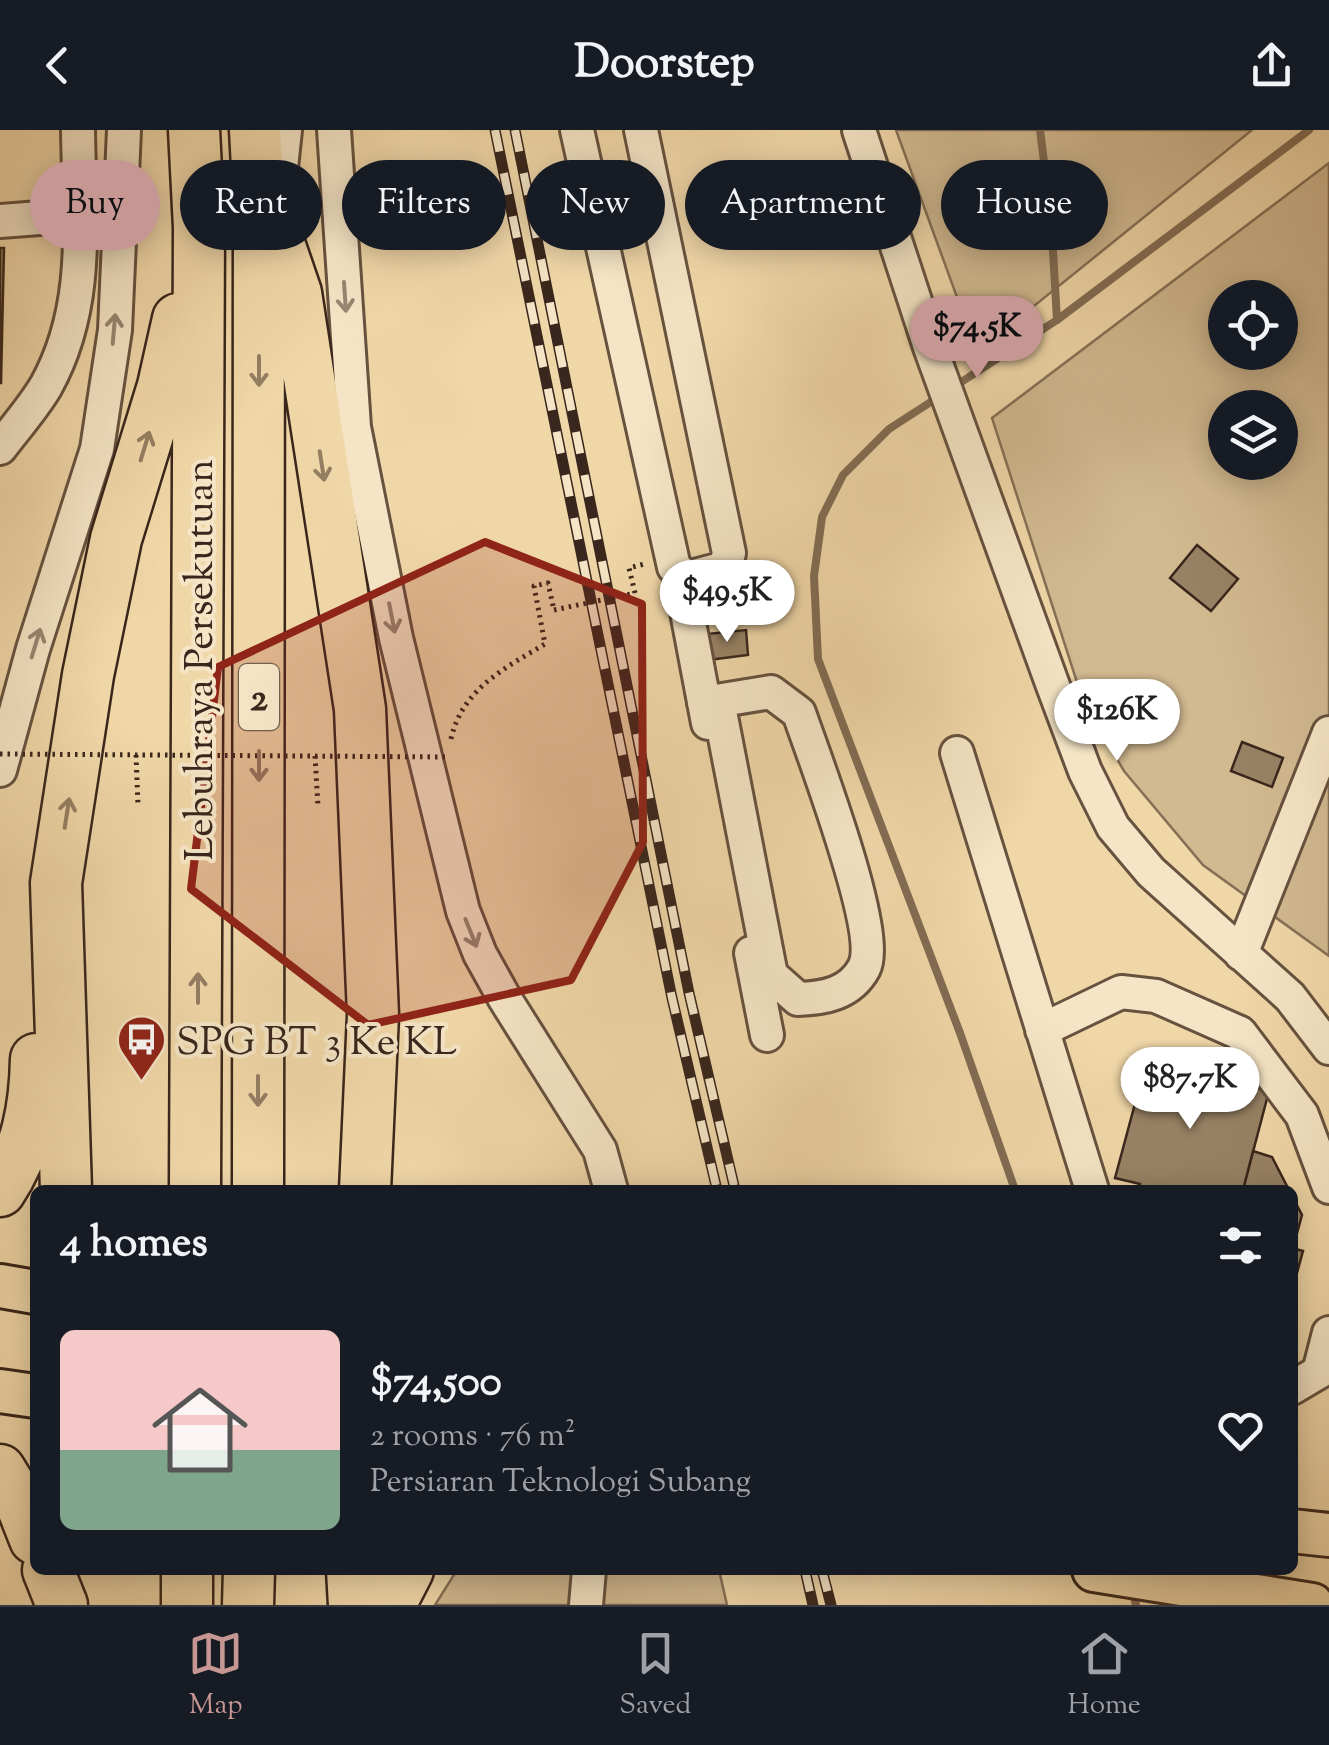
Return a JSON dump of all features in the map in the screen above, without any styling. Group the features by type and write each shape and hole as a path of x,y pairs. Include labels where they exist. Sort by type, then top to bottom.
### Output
{"highway":[{"name":"Lebuhraya Persekutuan","path":"194,130 195,160"},
{"name":"Lebuhraya Persekutuan","path":"255,130 259,160"},
{"path":"0,1191 17,1164 35,1104 36,1050 56,883 88,676 116,539 163,386 193,250"},
{"name":"Lebuhraya Persekutuan","path":"196,1185 198,250"},
{"name":"Lebuhraya Persekutuan","path":"258,1185 267,250"},
{"path":"280,250 296,293 360,709 373,1015 365,1185"},
{"path":"56,883 66,1185"},
{"path":"370,1112 398,1185"},
{"path":"0,1470 30,1526"},
{"path":"51,1575 66,1605"},
{"path":"66,1605 69,1575"},
{"path":"187,1575 187,1605"},
{"path":"248,1605 249,1575"},
{"path":"352,1575 354,1605"},
{"path":"390,1605 405,1575"}],"main road":[{"path":"0,1286 30,1291"},
{"path":"0,1390 30,1395"},
{"path":"1298,1531 1329,1535"},
{"path":"1126,1575 1312,1605"}],"street":[{"path":"78,130 78,160"},
{"path":"0,770 34,648 98,450 115,330 124,130"},
{"path":"279,160 285,130"},
{"path":"334,130 354,427 396,638 463,911 488,969 600,1150 610,1185"},
{"path":"577,130 674,567 665,576"},
{"path":"640,130 730,552 725,568 687,578 665,576"},
{"path":"859,130 930,347 1086,772 1113,826 1151,872 1290,998 1329,1048"},
{"path":"0,221 30,219"},
{"path":"0,448 45,388 64,348 76,307 81,250"},
{"path":"98,450 116,539"},
{"path":"665,576 711,702 771,975 798,999 822,998 848,988 866,965 866,917 799,713 771,692 711,702"},
{"path":"711,702 767,1035"},
{"path":"1240,954 1329,732"},
{"path":"957,752 1090,1185"},
{"path":"1042,1030 1121,992 1156,996 1240,1034 1302,1115 1329,1187"},
{"path":"1314,1378 1329,1333"},
{"path":"586,1605 588,1575"}],"path":[{"path":"0,754 448,757 460,714 484,680 545,644 534,586 548,583 554,610 634,593 629,568 648,564 665,576"},
{"path":"136,756 138,806"},
{"path":"316,756 318,806"}],"highlighted area":[{"path":"485,542 642,604 643,842 571,980 368,1025 191,889 218,667"}],"shaded area":[{"path":"896,130 1252,130 1108,246 1108,160 941,160 941,250 1103,250 977,352 921,199 921,160 907,160"},
{"path":"1329,163 1329,956 1203,865 1124,771 1083,701 992,418"},
{"path":"454,1575 720,1575 727,1605 435,1605"}],"building":[{"path":"0,248 4,248 1,383 0,383"},
{"path":"1197,545 1238,579 1211,611 1170,578"},
{"path":"746,630 748,655 708,660 706,634"},
{"path":"1242,742 1283,758 1272,787 1231,771"},
{"path":"1147,1059 1198,1072 1195,1082 1206,1084 1208,1075 1219,1078 1217,1087 1227,1090 1230,1081 1269,1091 1244,1185 1140,1185 1115,1178"},
{"path":"1253,1151 1272,1157 1286,1185 1244,1185"}],"waterway":[{"path":"1040,130 1051,217 1057,320"},
{"path":"952,388 1057,320 1309,130"},
{"path":"940,396 889,429 843,475 822,517 814,576 818,659 1013,1185"},
{"path":"1132,1589 1136,1605"}],"railway":[{"path":"495,130 672,998 716,1185"},
{"path":"515,130 689,993 734,1185"},
{"path":"806,1575 813,1605"},
{"path":"823,1575 831,1605"}],"place":[{"name":"SPG BT 3 Ke KL","path":"141,1082"}]}
